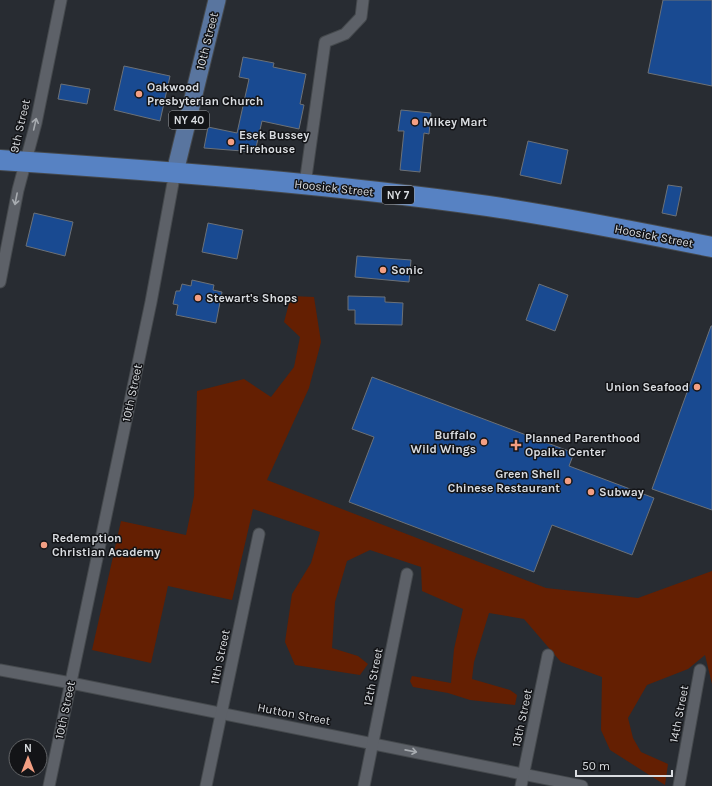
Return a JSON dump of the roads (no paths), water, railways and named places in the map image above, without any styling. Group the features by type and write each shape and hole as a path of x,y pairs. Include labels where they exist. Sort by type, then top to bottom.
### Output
{"highway":[{"name":"Hoosick Street","path":"0,160 175,172 305,184 491,207 712,247"}],"main road":[{"name":"10th Street","path":"175,172 217,0"}],"street":[{"name":"9th Street","path":"0,282 18,190 36,123 61,0"},
{"path":"305,184 325,42 345,34 361,17 363,0"},
{"name":"10th Street","path":"49,786 151,302 175,172"},
{"name":"11th Street","path":"206,786 259,534"},
{"name":"12th Street","path":"364,786 408,574"},
{"name":"13th Street","path":"521,786 548,655"},
{"name":"Hutton Street","path":"0,670 373,743 582,786"},
{"name":"14th Street","path":"678,786 700,670"}],"place":[{"name":"Oakwood Presbyterian Church","path":"139,94"},
{"name":"Mikey Mart","path":"415,122"},
{"name":"Esek Bussey Firehouse","path":"231,142"},
{"name":"Sonic","path":"383,270"},
{"name":"Stewart's Shops","path":"198,298"},
{"name":"Union Seafood","path":"697,387"},
{"name":"Buffalo Wild Wings","path":"484,442"},
{"name":"Planned Parenthood Opalka Center","path":"516,445"},
{"name":"Green Shell Chinese Restaurant","path":"568,481"},
{"name":"Subway","path":"591,492"},
{"name":"Redemption Christian Academy","path":"44,545"}]}
